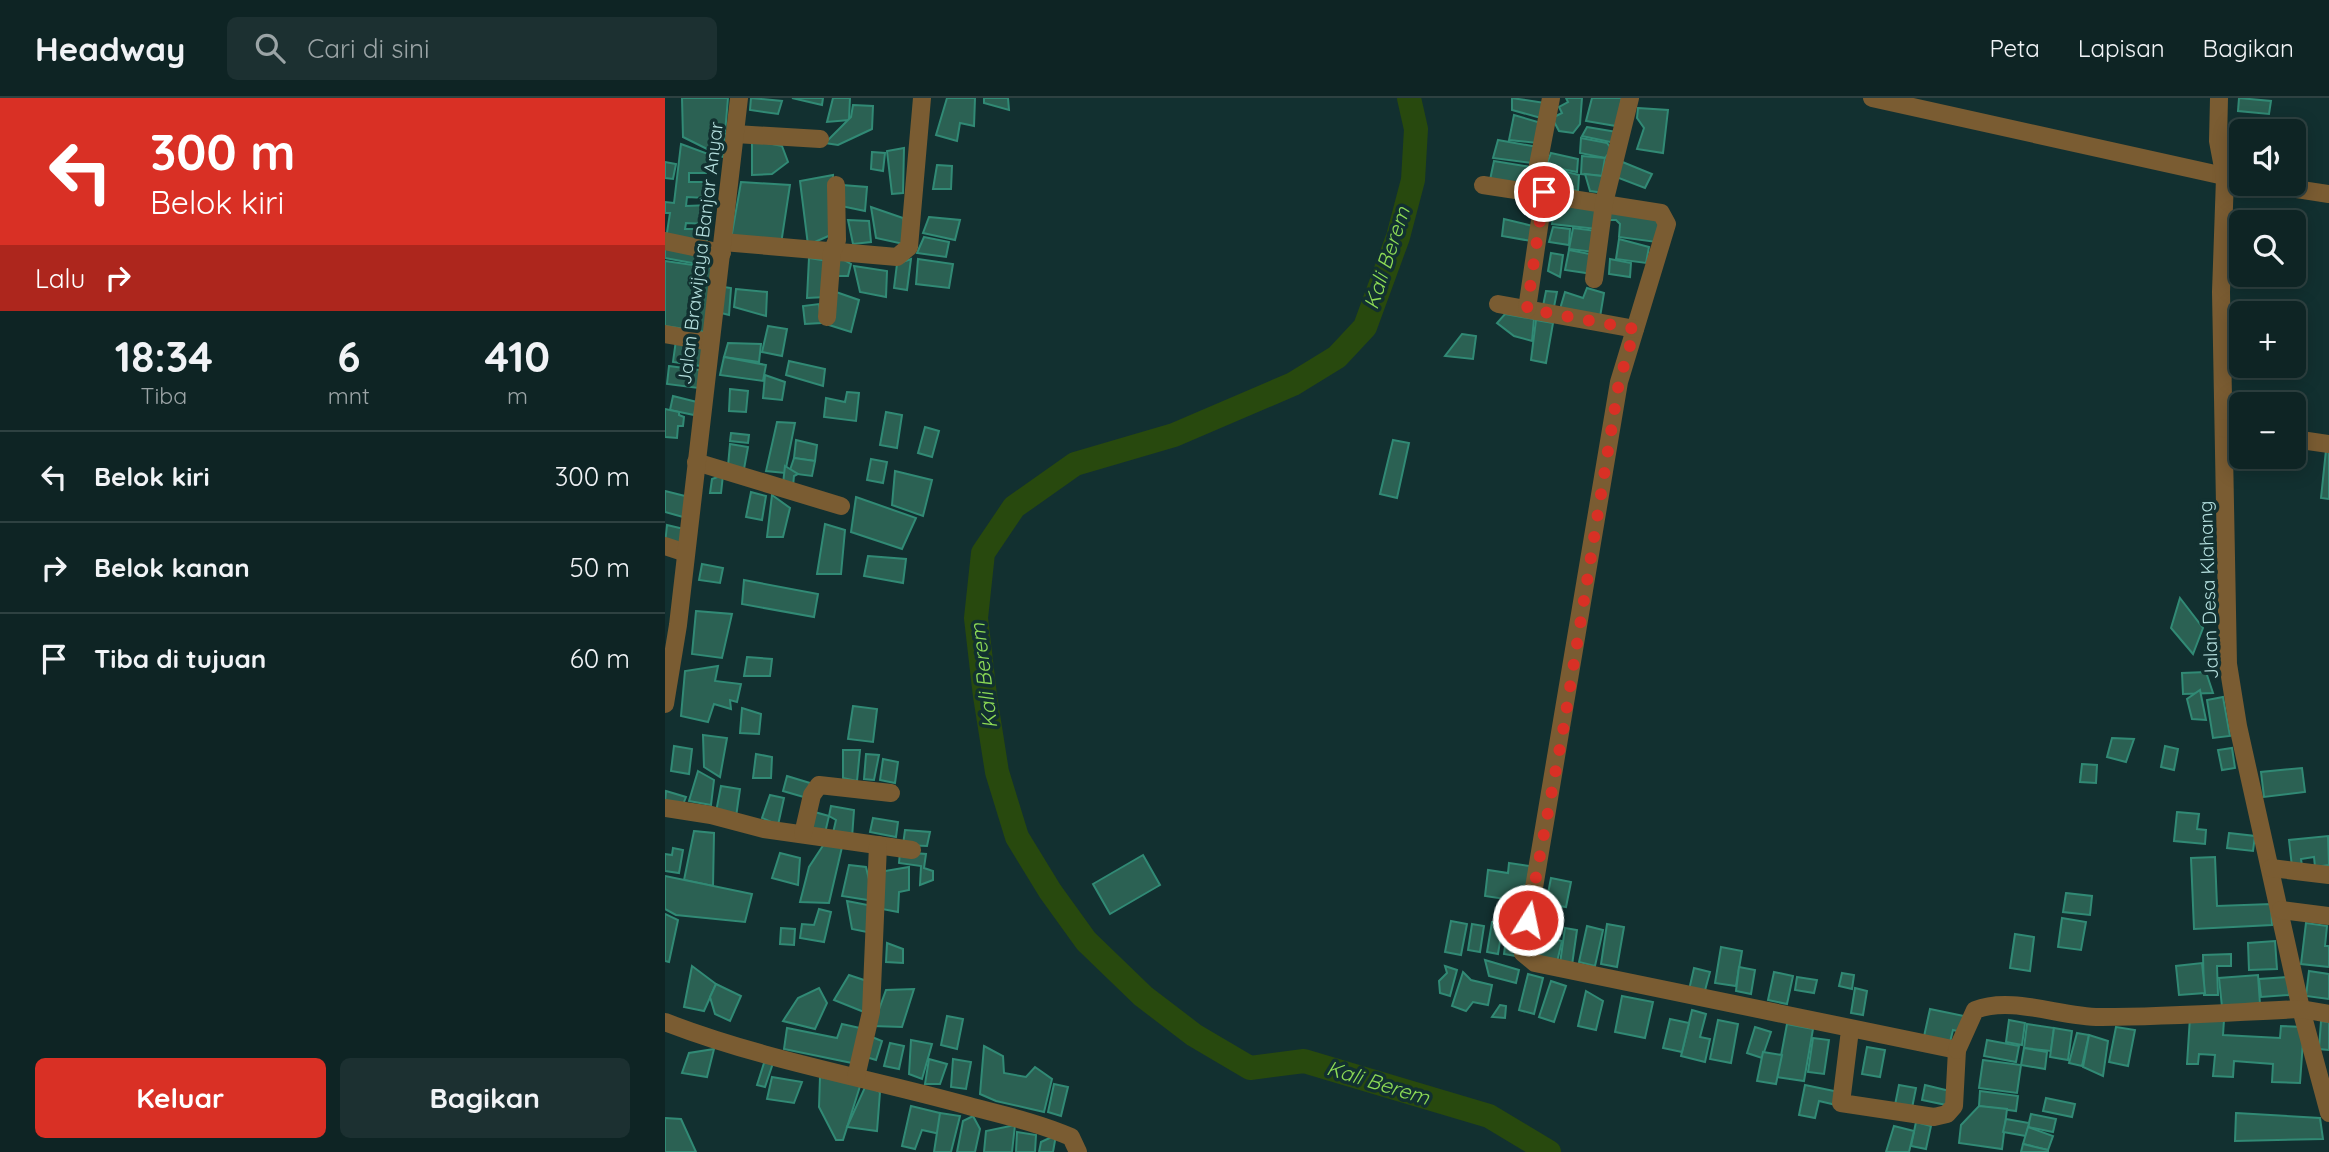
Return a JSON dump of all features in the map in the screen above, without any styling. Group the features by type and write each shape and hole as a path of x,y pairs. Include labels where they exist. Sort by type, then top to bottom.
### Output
{"street":[{"name":"Jalan Brawijaya Banjar Anyar","path":"665,704 686,553 739,98"},
{"path":"665,241 897,257 907,252 922,98"},
{"path":"1527,309 1538,192 1551,98"},
{"path":"1594,279 1604,203 1630,98"},
{"path":"1872,98 2229,178"},
{"name":"Jalan Desa Klahang","path":"2219,98 2218,141 2229,169"},
{"path":"734,134 820,139"},
{"path":"827,317 832,252 837,240 836,185"},
{"path":"1483,185 1661,213 1667,219 1661,251 1619,382 1524,953 1535,963 1957,1050"},
{"path":"2306,191 2329,194"},
{"name":"Jalan Desa Klahang","path":"2230,392 2221,292 2231,196"},
{"path":"1498,304 1635,329"},
{"path":"665,334 711,342"},
{"path":"2306,441 2329,444"},
{"path":"696,462 841,506"},
{"name":"Jalan Desa Klahang","path":"2232,469 2228,664 2238,726 2301,1009 2329,1113"},
{"path":"665,546 686,553"},
{"path":"803,834 812,795 819,785 891,793"},
{"path":"665,808 803,834 912,850"},
{"path":"856,1077 871,1012 878,845"},
{"path":"2271,868 2329,875"},
{"path":"2281,911 2329,916"},
{"path":"1850,1030 1840,1101 1844,1105 1934,1117 1947,1114 1954,1106 1957,1050 1975,1010 1983,1007 2004,1006 2101,1017 2301,1009 2329,1014"},
{"path":"665,1022 708,1039 912,1089 1049,1128 1072,1137 1078,1152"}],"building":[{"path":"682,98 728,98 723,157 683,137"},
{"path":"751,98 782,101 778,114 750,110"},
{"path":"792,98 823,98 822,105"},
{"path":"833,98 850,98 849,120 827,122"},
{"path":"947,98 975,98 974,126 960,123 957,141 936,135"},
{"path":"984,98 1008,98 1009,110 984,103"},
{"path":"1512,98 1545,103 1541,118 1512,110"},
{"path":"1566,98 1582,98 1580,124 1573,133 1559,131 1552,118 1562,113 1559,107 1568,102"},
{"path":"1592,98 1622,98 1616,126 1586,121"},
{"path":"2239,98 2271,101 2269,114 2238,111"},
{"path":"853,105 873,106 872,129 838,145 825,143 851,117"},
{"path":"1638,108 1668,110 1663,153 1637,149 1644,128 1637,118"},
{"path":"1514,115 1541,123 1537,143 1509,140"},
{"path":"1587,127 1617,132 1615,143 1582,136"},
{"path":"1581,138 1607,143 1612,149 1605,158 1580,153"},
{"path":"752,140 782,146 788,162 772,174 752,175"},
{"path":"1498,140 1538,147 1532,163 1493,158"},
{"path":"681,144 711,155 706,173 689,173 689,182 707,182 705,198 687,197 686,206 710,205 707,224 686,223 685,229 707,229 707,244 666,239 670,213 665,213 665,202 674,203"},
{"path":"2227,144 2229,169 2225,169"},
{"path":"904,148 903,193 892,194 887,151"},
{"path":"872,152 885,153 883,171 871,169"},
{"path":"1551,153 1578,159 1577,172 1546,166"},
{"path":"1582,156 1605,158 1602,176 1581,174"},
{"path":"1494,161 1531,167 1528,185 1490,180"},
{"path":"1620,161 1652,174 1645,188 1616,177"},
{"path":"665,162 676,164 673,179 665,178"},
{"path":"937,165 952,166 951,189 933,189"},
{"path":"1542,166 1579,175 1578,191 1537,182"},
{"path":"1585,174 1602,176 1605,193 1590,191"},
{"path":"833,175 833,234 808,245 800,181"},
{"path":"741,182 790,185 781,244 731,239"},
{"path":"842,185 867,187 865,211 841,206"},
{"path":"1555,203 1600,206 1597,229 1552,224"},
{"path":"871,207 903,218 908,245 876,238"},
{"path":"1610,211 1660,218 1656,242 1619,237 1620,224 1616,220 1609,220"},
{"path":"929,217 960,220 955,240 923,233"},
{"path":"1504,219 1537,227 1537,242 1502,236"},
{"path":"848,220 869,221 871,242 853,244"},
{"path":"1553,227 1570,229 1569,245 1549,242"},
{"path":"1573,228 1597,231 1594,252 1569,249"},
{"path":"924,237 949,242 946,257 917,253"},
{"path":"1619,239 1649,247 1646,263 1616,259"},
{"path":"665,247 705,254 703,265 665,258"},
{"path":"1569,250 1595,255 1593,274 1565,270"},
{"path":"1551,253 1563,255 1560,277 1548,271"},
{"path":"835,255 851,264 848,276 832,276"},
{"path":"809,258 828,261 826,297 807,298"},
{"path":"911,259 907,290 894,288 897,264"},
{"path":"918,259 953,264 949,288 916,284"},
{"path":"1610,259 1631,263 1630,277 1609,274"},
{"path":"665,261 714,268 705,332 665,326"},
{"path":"854,266 887,271 886,297 860,292"},
{"path":"724,287 731,288 729,315 721,313"},
{"path":"1587,288 1604,293 1600,317 1560,309 1565,292 1583,298"},
{"path":"736,289 767,292 766,316 734,307"},
{"path":"1546,291 1557,292 1554,307 1543,306"},
{"path":"836,292 859,300 851,332 829,325"},
{"path":"819,304 821,323 805,324 803,306"},
{"path":"1505,314 1534,319 1532,341 1514,336 1497,323"},
{"path":"1536,320 1553,323 1546,363 1531,360"},
{"path":"768,326 787,329 782,356 762,352"},
{"path":"1462,334 1476,336 1473,359 1445,356"},
{"path":"676,340 704,343 701,366 673,362"},
{"path":"728,343 761,344 759,362 724,357"},
{"path":"724,357 766,365 763,381 720,375"},
{"path":"789,361 825,369 823,386 786,375"},
{"path":"669,366 700,370 698,388 667,384"},
{"path":"765,375 785,382 782,400 763,398"},
{"path":"730,389 748,391 746,412 729,411"},
{"path":"847,392 859,393 856,421 824,417 826,398 845,402"},
{"path":"673,396 697,402 694,415 670,410"},
{"path":"665,409 679,412 679,415 684,417 683,426 678,426 677,438 665,437"},
{"path":"886,412 902,415 897,448 880,445"},
{"path":"777,422 795,423 785,473 766,471"},
{"path":"925,427 939,431 932,457 918,453"},
{"path":"731,433 749,435 748,443 730,441"},
{"path":"796,440 817,445 815,461 794,458"},
{"path":"1393,440 1409,443 1397,498 1380,494"},
{"path":"730,444 748,447 744,469 728,466"},
{"path":"2326,450 2329,451 2329,499 2321,498"},
{"path":"794,458 815,461 812,476 789,473"},
{"path":"871,459 887,462 883,483 867,480"},
{"path":"785,466 798,474 794,476 793,486 783,484"},
{"path":"895,471 932,480 923,516 892,505"},
{"path":"723,475 721,493 710,493 712,479"},
{"path":"665,491 689,497 683,517 665,512"},
{"path":"751,492 766,496 762,520 746,517"},
{"path":"772,495 790,508 783,537 767,537"},
{"path":"856,497 916,518 902,549 851,532"},
{"path":"825,524 845,530 841,574 817,574"},
{"path":"667,525 684,529 680,546 665,544"},
{"path":"868,556 906,559 903,583 864,576"},
{"path":"702,564 723,568 720,583 699,580"},
{"path":"744,580 818,594 814,617 742,604"},
{"path":"2180,598 2203,628 2193,654 2171,628"},
{"path":"696,611 732,614 722,658 692,654"},
{"path":"2208,632 2225,635 2222,657 2205,655"},
{"path":"747,657 772,659 770,676 744,676"},
{"path":"718,666 715,681 741,684 737,702 730,700 731,709 714,704 708,722 681,716 685,671"},
{"path":"2206,672 2213,693 2183,694 2182,673"},
{"path":"2200,690 2206,720 2192,719 2187,699"},
{"path":"2223,697 2230,736 2213,738 2207,700"},
{"path":"853,706 877,709 873,742 848,739"},
{"path":"742,708 761,714 759,734 740,733"},
{"path":"703,735 727,738 720,777 704,767"},
{"path":"2112,738 2134,739 2126,762 2107,757"},
{"path":"674,746 692,749 689,774 671,771"},
{"path":"2165,746 2178,749 2174,770 2161,767"},
{"path":"2232,748 2235,768 2222,770 2218,750"},
{"path":"843,750 860,750 857,781 843,778"},
{"path":"756,754 772,757 771,778 753,778"},
{"path":"866,754 879,755 874,780 864,779"},
{"path":"883,759 898,762 895,783 880,780"},
{"path":"2082,764 2097,765 2096,783 2080,782"},
{"path":"2302,768 2305,792 2264,797 2261,772"},
{"path":"698,771 714,780 711,805 689,801"},
{"path":"787,776 810,783 807,798 783,791"},
{"path":"721,786 740,789 736,817 716,812"},
{"path":"666,791 686,797 682,807 665,802"},
{"path":"770,795 784,798 778,825 762,818"},
{"path":"831,806 854,810 852,838 833,833 836,820 829,816"},
{"path":"811,811 829,816 825,833 806,829"},
{"path":"2177,812 2199,814 2197,829 2206,830 2205,844 2174,841"},
{"path":"873,818 898,822 896,837 870,832"},
{"path":"905,830 930,832 927,846 903,845"},
{"path":"694,831 714,833 713,886 684,880"},
{"path":"2229,833 2255,836 2253,851 2227,848"},
{"path":"2328,836 2329,865 2315,867 2314,857 2301,859 2302,866 2292,867 2289,840"},
{"path":"824,844 842,847 829,903 800,902 809,867"},
{"path":"673,848 683,850 679,873 665,871 665,854 672,855"},
{"path":"900,852 926,854 924,868 933,871 933,880 920,885 921,866 899,863"},
{"path":"780,853 800,858 798,885 772,878"},
{"path":"1143,855 1160,885 1110,914 1093,884"},
{"path":"2215,857 2217,906 2271,904 2272,925 2194,929 2191,858"},
{"path":"1509,863 1530,866 1525,902 1485,896 1488,870 1508,873"},
{"path":"849,865 866,867 874,901 842,896"},
{"path":"909,867 909,890 899,892 898,912 882,909 879,872"},
{"path":"665,876 752,894 745,922 676,915 665,909"},
{"path":"1551,878 1571,882 1566,907 1546,904"},
{"path":"2066,893 2092,896 2090,915 2063,912"},
{"path":"847,901 873,906 872,933 852,929"},
{"path":"819,909 831,912 824,942 800,938 802,924 814,925"},
{"path":"665,914 678,920 669,962 665,961"},
{"path":"2062,918 2086,922 2081,950 2058,947"},
{"path":"1451,921 1467,924 1461,955 1445,952"},
{"path":"1492,922 1503,923 1498,954 1487,952"},
{"path":"2306,923 2327,926 2325,946 2329,946 2329,967 2301,964"},
{"path":"1472,924 1484,926 1480,952 1468,950"},
{"path":"1607,924 1624,927 1617,967 1601,964"},
{"path":"1587,926 1603,930 1595,966 1579,962"},
{"path":"1543,927 1554,929 1552,939 1562,941 1557,962 1536,957"},
{"path":"781,928 795,929 794,945 780,944"},
{"path":"1565,928 1577,930 1572,965 1560,963"},
{"path":"1507,932 1519,934 1516,956 1504,954"},
{"path":"2015,934 2034,937 2030,971 2010,968"},
{"path":"2275,941 2277,969 2249,970 2248,943"},
{"path":"887,943 903,949 903,963 886,962"},
{"path":"1721,947 1742,951 1736,986 1715,983"},
{"path":"2231,954 2231,966 2217,966 2218,995 2204,995 2203,955"},
{"path":"1485,960 1519,970 1516,983 1489,976"},
{"path":"2202,963 2205,993 2179,995 2176,966"},
{"path":"692,966 716,984 704,1011 684,1007"},
{"path":"1445,966 1457,970 1450,996 1440,993 1439,981 1447,973"},
{"path":"1739,967 1755,970 1751,994 1736,991"},
{"path":"1694,968 1710,972 1704,994 1689,990"},
{"path":"2309,971 2329,974 2329,999 2306,996"},
{"path":"1463,972 1471,980 1492,985 1488,1005 1473,1002 1466,1011 1452,1006"},
{"path":"1774,972 1793,976 1787,1004 1768,1000"},
{"path":"1842,973 1854,975 1852,989 1839,986"},
{"path":"1528,974 1543,978 1534,1014 1519,1010"},
{"path":"849,975 867,981 864,1012 834,1000"},
{"path":"2258,975 2260,1004 2222,1007 2219,978"},
{"path":"1797,977 1817,980 1814,993 1795,990"},
{"path":"2288,977 2289,995 2261,997 2259,979"},
{"path":"1551,981 1566,986 1554,1022 1539,1017"},
{"path":"716,984 741,996 730,1021 715,1014 710,997"},
{"path":"819,988 827,1003 815,1029 783,1021 798,998"},
{"path":"1855,988 1867,991 1863,1015 1851,1013"},
{"path":"914,989 902,1027 873,1026 886,990"},
{"path":"1586,991 1603,1001 1596,1030 1578,1026"},
{"path":"1622,996 1653,1002 1645,1038 1615,1032"},
{"path":"1500,1005 1506,1006 1505,1018 1492,1017"},
{"path":"1930,1009 1964,1016 1961,1032 1953,1030 1949,1046 1923,1041"},
{"path":"1692,1010 1706,1014 1700,1037 1710,1039 1705,1062 1681,1056"},
{"path":"947,1016 963,1019 957,1049 941,1045"},
{"path":"2190,1017 2224,1020 2223,1035 2280,1038 2281,1026 2304,1027 2300,1083 2272,1082 2273,1064 2234,1061 2233,1077 2213,1076 2215,1055 2199,1054 2198,1064 2187,1064"},
{"path":"1670,1019 1689,1023 1682,1052 1663,1048"},
{"path":"1718,1020 1738,1024 1731,1063 1710,1059"},
{"path":"2009,1020 2025,1023 2022,1045 2006,1042"},
{"path":"2321,1021 2329,1022 2329,1050 2319,1049"},
{"path":"842,1024 860,1028 852,1063 784,1049 787,1028 837,1038"},
{"path":"1787,1024 1813,1029 1804,1081 1777,1077"},
{"path":"2027,1024 2054,1028 2051,1051 2024,1048"},
{"path":"1755,1027 1771,1032 1762,1058 1747,1053"},
{"path":"2116,1027 2135,1030 2128,1066 2109,1062"},
{"path":"2054,1028 2072,1031 2068,1060 2050,1057"},
{"path":"2077,1033 2089,1035 2082,1066 2069,1063"},
{"path":"2089,1035 2108,1041 2103,1076 2083,1067"},
{"path":"872,1037 882,1041 876,1060 866,1057"},
{"path":"1813,1038 1829,1040 1824,1074 1808,1072"},
{"path":"911,1040 932,1044 922,1079 909,1074"},
{"path":"1987,1040 2019,1046 2016,1062 1984,1056"},
{"path":"890,1043 904,1046 899,1069 884,1066"},
{"path":"984,1046 1003,1056 1004,1073 1026,1077 1035,1067 1052,1079 1044,1112 996,1101 980,1094"},
{"path":"1867,1047 1885,1050 1880,1077 1862,1074"},
{"path":"2024,1048 2047,1052 2045,1069 2021,1065"},
{"path":"714,1049 707,1077 682,1073 689,1053"},
{"path":"1763,1052 1782,1055 1776,1084 1757,1081"},
{"path":"929,1059 947,1064 940,1084 925,1084"},
{"path":"953,1059 971,1062 966,1089 951,1087"},
{"path":"1983,1060 2021,1065 2017,1093 1979,1088"},
{"path":"764,1063 773,1063 765,1087 757,1085"},
{"path":"772,1077 802,1082 794,1103 767,1099"},
{"path":"820,1077 861,1083 843,1140 836,1140 819,1107"},
{"path":"1054,1084 1068,1087 1061,1116 1048,1112"},
{"path":"866,1085 880,1092 877,1131 847,1127"},
{"path":"1805,1085 1839,1092 1836,1105 1819,1101 1815,1118 1799,1115"},
{"path":"1899,1085 1916,1088 1912,1108 1895,1105"},
{"path":"1925,1085 1954,1092 1951,1106 1922,1100"},
{"path":"1980,1091 2018,1096 2016,1111 1979,1106"},
{"path":"2046,1098 2075,1104 2072,1117 2043,1111"},
{"path":"911,1106 940,1113 940,1134 922,1130 915,1149 902,1146"},
{"path":"1979,1106 2007,1109 2002,1149 1959,1143 1961,1125"},
{"path":"940,1113 960,1116 951,1152 934,1152"},
{"path":"2236,1113 2320,1118 2323,1139 2235,1141"},
{"path":"2031,1114 2056,1119 2053,1132 2028,1127"},
{"path":"973,1116 980,1129 975,1152 957,1152 963,1121"},
{"path":"665,1118 681,1119 696,1152 665,1152"},
{"path":"2006,1119 2029,1123 2026,1136 2003,1132"},
{"path":"1916,1122 1931,1126 1926,1149 1911,1146"},
{"path":"1015,1125 1012,1152 984,1152 986,1131"},
{"path":"1894,1126 1914,1131 1909,1152 1886,1152"},
{"path":"2028,1127 2053,1136 2048,1150 2023,1144"},
{"path":"1017,1132 1036,1135 1035,1152 1016,1152"},
{"path":"1056,1135 1053,1152 1039,1152 1041,1142"},
{"path":"2023,1144 2048,1150 2048,1152 2021,1152"}],"waterway":[{"name":"Kali Berem","path":"1409,98 1416,129 1413,180 1398,237 1365,327 1337,357 1293,384 1174,435 1075,464 1014,507 983,553 976,618 985,696 997,772 1017,837 1050,891 1086,941 1143,996 1194,1035 1250,1068 1304,1061 1489,1116 1549,1152"}],"route":[{"path":"1528,920 1563,731 1619,382 1635,329 1527,309 1544,192"}]}
